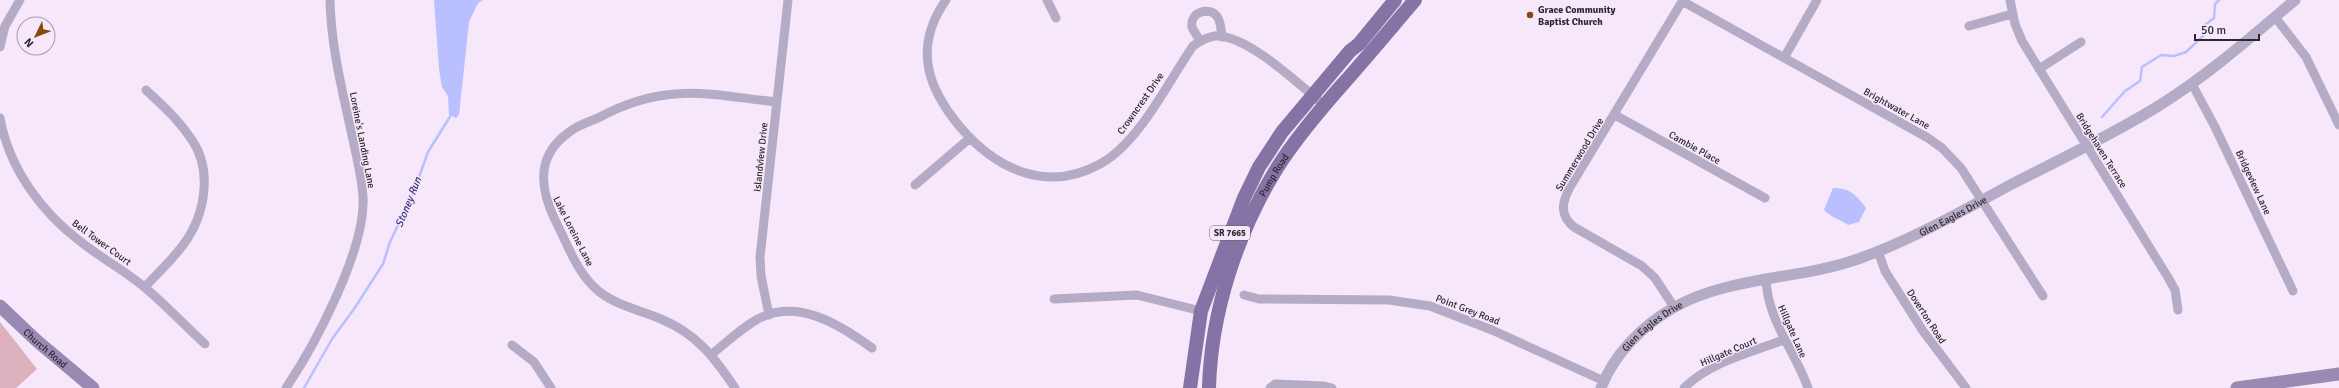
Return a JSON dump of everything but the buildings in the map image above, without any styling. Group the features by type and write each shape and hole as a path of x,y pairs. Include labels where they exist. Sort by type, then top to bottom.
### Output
{"main road":[{"name":"Pump Road","path":"1190,388 1201,311 1226,242 1259,167 1282,132 1350,51 1359,44 1394,0"},
{"name":"Pump Road","path":"1209,388 1211,349 1215,327 1231,269 1245,235 1277,168 1303,130 1415,0"},
{"name":"Church Road","path":"0,306 37,341 92,388"},
{"path":"2237,388 2339,374"}],"street":[{"path":"0,47 5,26 20,0"},
{"name":"Loreine's Landing Lane","path":"286,388 320,328 342,281 356,244 363,213 361,180 333,45 330,0"},
{"name":"Islandview Drive","path":"769,315 761,276 760,257 788,0"},
{"name":"Crowncrest Drive","path":"946,0 940,9 929,34 927,53 930,80 942,104 970,138 992,158 1023,172 1047,176 1065,175 1093,167 1106,160 1129,141 1193,46 1200,41"},
{"path":"1047,0 1056,18"},
{"name":"Brightwater Lane","path":"1683,0 1928,138 1942,148 1961,168 2043,296"},
{"name":"Summerwood Drive","path":"1674,307 1650,272 1574,227 1563,213 1564,198 1683,0"},
{"path":"1784,58 1816,0"},
{"name":"Bridgehaven Terrace","path":"2010,0 2012,14 2022,41 2169,279 2175,290 2178,310"},
{"name":"Glen Eagles Drive","path":"1602,385 1623,350 1639,332 1674,307 1710,292 1829,268 1878,251 1920,233 2132,121 2192,84 2295,0"},
{"path":"1222,37 1218,18 1211,12 1203,11 1196,15 1192,23 1192,28 1200,41 1216,36 1238,42 1262,56 1292,77 1325,106"},
{"path":"1969,26 2012,14"},
{"path":"2276,17 2306,57 2335,106 2339,125"},
{"path":"2039,69 2081,42"},
{"name":"Bridgeview Lane","path":"2192,84 2215,126 2293,291"},
{"path":"143,286 146,286 183,245 195,225 202,205 204,185 202,165 193,141 175,117 146,90"},
{"name":"Lake Loreine Lane","path":"735,388 712,354 693,337 675,326 608,299 591,284 577,263 546,200 543,187 544,170 553,148 568,133 625,104 676,94 698,94 778,102"},
{"name":"Cambie Place","path":"1615,115 1765,198"},
{"name":"Bell Tower Court","path":"1,124 10,152 22,177 52,218 82,243 143,286 205,344"},
{"path":"915,185 970,138"},
{"name":"Doverton Road","path":"1878,251 1885,271 1923,331 1966,388"},
{"name":"Hillgate Lane","path":"1766,280 1768,300 1783,340 1808,388"},
{"path":"1054,299 1136,295 1201,311"},
{"name":"Point Grey Road","path":"1244,295 1260,299 1389,300 1430,306 1471,320 1602,385"},
{"path":"712,354 738,332 756,320 769,315 788,312 816,315 837,323 872,348"},
{"name":"Hillgate Court","path":"1684,388 1701,374 1713,367 1783,340"},
{"path":"512,344 534,362 551,388"},
{"path":"1270,388 1275,384 1324,386 1332,388"}],"shaded area":[{"path":"0,322 37,369 16,388 0,388"}],"water":[{"path":"434,0 483,0 478,3 469,22 459,115 456,118 449,115 448,96 442,87 439,69"},
{"path":"1833,188 1844,189 1852,193 1863,204 1866,208 1859,222 1848,225 1824,210"}],"waterway":[{"path":"2102,117 2125,91 2140,81 2142,67 2161,55 2174,56 2186,52 2204,35 2205,25 2214,18 2215,4 2219,0"},
{"name":"Stoney Run","path":"304,388 332,339 354,309 383,264 390,242 414,191 428,152 451,115"}],"place":[{"name":"Grace Community Baptist Church","path":"1530,15"}]}
